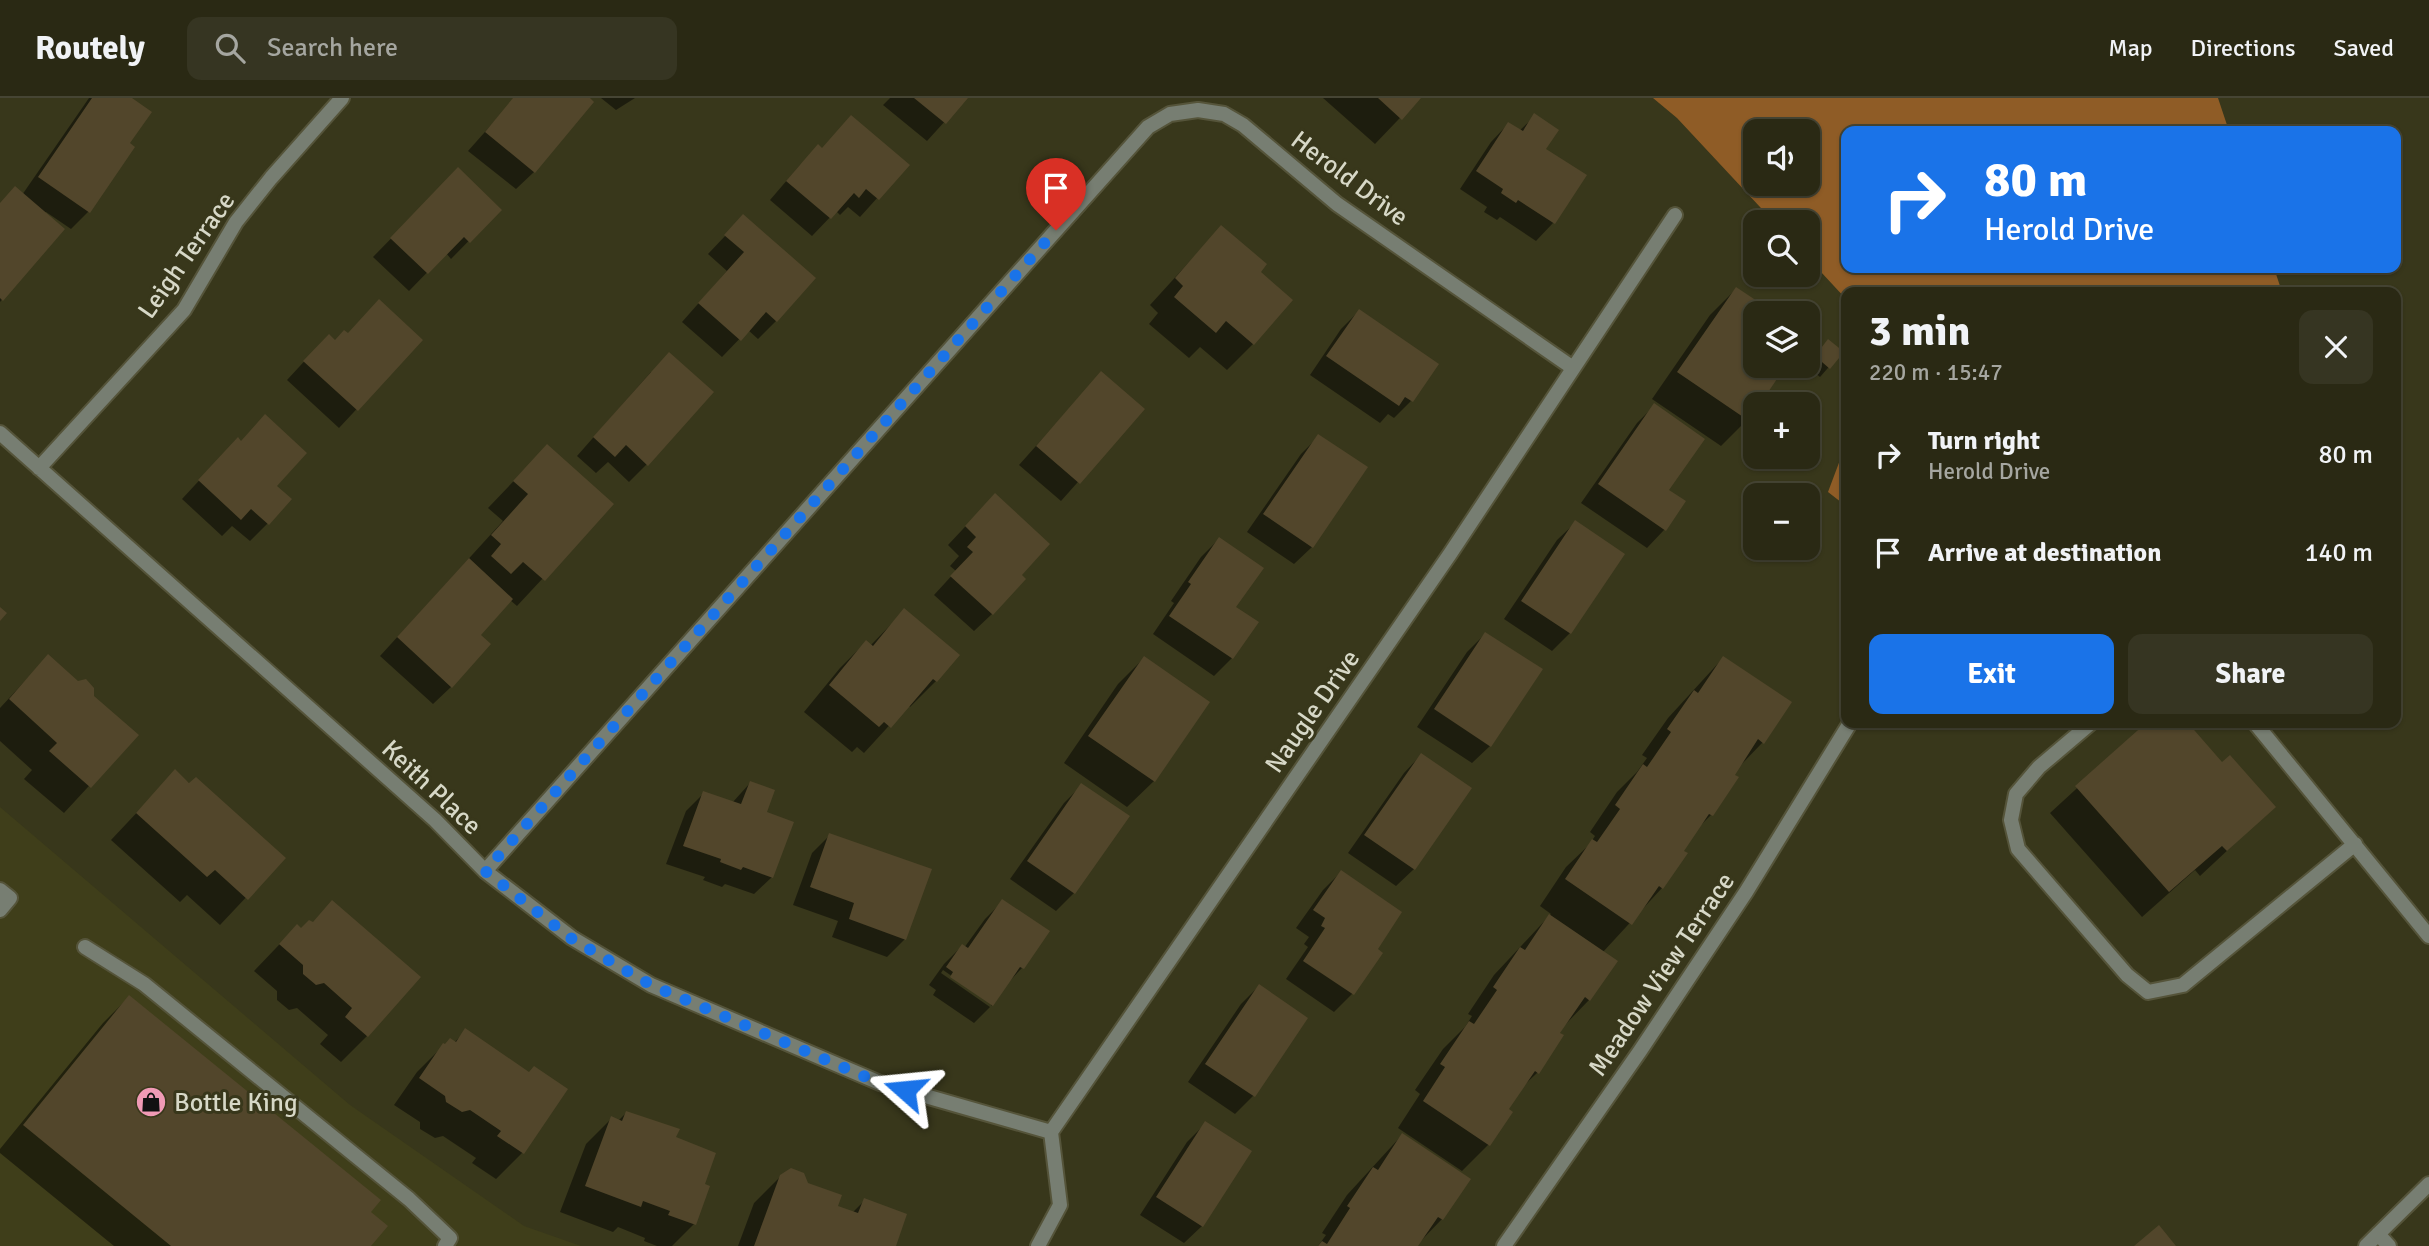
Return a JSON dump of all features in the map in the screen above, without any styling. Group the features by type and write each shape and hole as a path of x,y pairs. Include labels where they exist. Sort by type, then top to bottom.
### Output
{"street":[{"name":"Leigh Terrace","path":"39,468 184,310 236,222 342,98"},
{"name":"Herold Drive","path":"485,871 1148,127 1170,114 1199,110 1224,114 1243,125 1337,204 1573,368"},
{"name":"Naugle Drive","path":"1051,1132 1443,565 1675,215"},
{"name":"Keith Place","path":"0,433 435,820 485,871 572,939 651,985 880,1083 1051,1132"},
{"name":"Meadow View Terrace","path":"1504,1246 1640,1051 1746,892 1847,728"},
{"path":"2085,728 2039,767 2016,793 2011,820 2018,849 2127,975 2148,992 2183,985 2355,844"},
{"path":"2259,728 2429,936"},
{"path":"0,890 10,898 0,910"},
{"path":"85,947 144,984 409,1199 450,1238 445,1246"},
{"path":"1038,1246 1060,1205 1051,1132"},
{"path":"2366,1246 2429,1184"},
{"path":"2378,1234 2389,1246"}],"shaded area":[{"path":"1653,98 2218,98 2227,126 1841,126 1841,273 2276,273 2280,287 1841,287 1841,294 1820,271 1820,210 1763,210 1750,196 1820,196 1820,119 1743,119 1743,189 1677,118"},
{"path":"1841,457 1841,502 1828,492"},
{"path":"0,807 350,1105 524,1226 581,1246 0,1246"}],"building":[{"path":"92,98 132,98 152,112 130,143 135,147 90,213 38,177"},
{"path":"513,98 590,98 594,102 535,173 485,132"},
{"path":"914,98 968,98 946,124"},
{"path":"1378,98 1421,98 1402,120"},
{"path":"1534,113 1559,130 1546,149 1587,175 1555,224 1518,200 1516,203 1501,193 1503,189 1476,171 1508,122 1523,131"},
{"path":"851,115 910,165 879,200 866,189 859,198 854,193 831,219 786,181 818,144 822,148"},
{"path":"458,167 502,210 470,243 464,237 428,274 390,238"},
{"path":"15,186 65,229 3,301 0,298 0,203"},
{"path":"743,214 816,278 777,322 766,312 741,341 698,303 744,252 724,235"},
{"path":"1221,225 1267,264 1261,272 1293,300 1254,345 1226,321 1216,333 1174,297 1183,286 1175,278"},
{"path":"1736,287 1757,301 1743,301 1743,378 1778,378 1768,392 1743,392 1743,417 1677,372"},
{"path":"379,299 423,340 358,411 303,361 329,334 335,340 344,330 348,333"},
{"path":"1359,309 1439,364 1413,402 1405,397 1399,406 1326,356"},
{"path":"1828,339 1841,350 1841,356 1830,369 1820,360 1820,349"},
{"path":"669,352 714,392 648,466 626,445 615,457 593,437"},
{"path":"1101,371 1145,409 1080,484 1036,446"},
{"path":"1654,403 1705,439 1669,490 1686,501 1666,531 1598,484"},
{"path":"265,414 307,453 277,486 292,499 269,525 251,509 241,520 198,480 238,437 241,441"},
{"path":"1318,434 1368,467 1313,548 1263,514"},
{"path":"547,444 614,504 545,581 523,562 511,574 491,556 501,544 491,535 528,494 513,481"},
{"path":"995,493 1050,544 1022,575 1026,579 993,615 950,576 973,552 967,547 976,537 965,526"},
{"path":"1575,520 1625,554 1571,634 1521,601"},
{"path":"1219,537 1264,568 1236,607 1259,622 1233,659 1169,616 1191,584 1188,582"},
{"path":"469,558 513,599 481,635 491,644 452,688 397,637"},
{"path":"0,607 7,613 0,621"},
{"path":"904,608 960,655 937,682 933,679 891,728 884,722 879,727 829,685 866,640 873,646"},
{"path":"1485,632 1543,669 1491,747 1434,709"},
{"path":"48,654 78,681 86,679 94,688 94,696 139,735 91,788 49,751 57,743 9,699"},
{"path":"1144,656 1210,702 1155,782 1088,736"},
{"path":"1723,656 1792,702 1764,744 1758,739 1735,775 1739,777 1713,816 1709,814 1684,851 1688,853 1663,889 1659,886 1632,925 1565,879 1592,839 1597,842 1620,809 1615,805 1643,764 1647,767 1671,732 1667,729 1694,690 1698,693"},
{"path":"2140,728 2192,728 2222,762 2230,755 2276,807 2227,851 2222,846 2169,892 2075,786"},
{"path":"1421,753 1472,788 1415,870 1364,835"},
{"path":"175,769 189,783 196,777 286,858 248,900 215,870 207,877 136,813"},
{"path":"750,781 775,790 767,812 794,822 773,878 743,867 741,870 720,862 721,859 683,846 703,791 741,804"},
{"path":"1081,783 1130,816 1075,894 1027,861"},
{"path":"829,833 932,869 906,940 849,919 854,903 810,887"},
{"path":"1341,870 1402,912 1378,949 1383,953 1354,995 1303,961 1325,928 1321,926 1325,918 1313,910"},
{"path":"1002,899 1050,931 1024,969 1020,967 993,1006 950,977 953,972 946,967 962,944 968,948"},
{"path":"332,900 421,977 368,1037 345,1017 352,1008 324,983 316,985 303,974 303,965 279,944 297,924 301,928 309,920 313,922"},
{"path":"1549,914 1618,961 1590,1001 1585,997 1560,1033 1564,1035 1539,1074 1535,1071 1509,1109 1513,1112 1490,1146 1423,1101 1445,1067 1440,1064 1469,1021 1474,1024 1497,990 1493,987 1520,947 1525,950"},
{"path":"1259,984 1308,1018 1255,1097 1205,1064"},
{"name":"Bottle King","path":"129,995 381,1200 371,1212 388,1226 371,1246 171,1246 23,1125"},
{"path":"465,1028 529,1072 534,1066 568,1089 524,1154 497,1136 501,1131 470,1110 462,1112 446,1102 445,1096 419,1078 443,1043 450,1038 456,1042"},
{"path":"626,1111 680,1129 676,1137 716,1153 705,1184 710,1186 696,1225 668,1215 670,1211 643,1201 641,1207 585,1186 611,1116 622,1121"},
{"path":"1205,1121 1252,1151 1203,1227 1156,1197"},
{"path":"1402,1133 1471,1179 1443,1220 1438,1217 1418,1246 1318,1246 1322,1241 1327,1244 1350,1208 1347,1206 1373,1167 1378,1170"},
{"path":"791,1168 804,1173 808,1183 842,1195 838,1206 858,1213 864,1198 907,1214 896,1246 754,1246 780,1175"},
{"path":"2159,1225 2176,1246 2134,1246"}],"place":[{"name":"Bottle King","path":"151,1102"}],"route":[{"path":"905,1090 880,1083 651,985 572,939 485,871 1056,230"}]}
